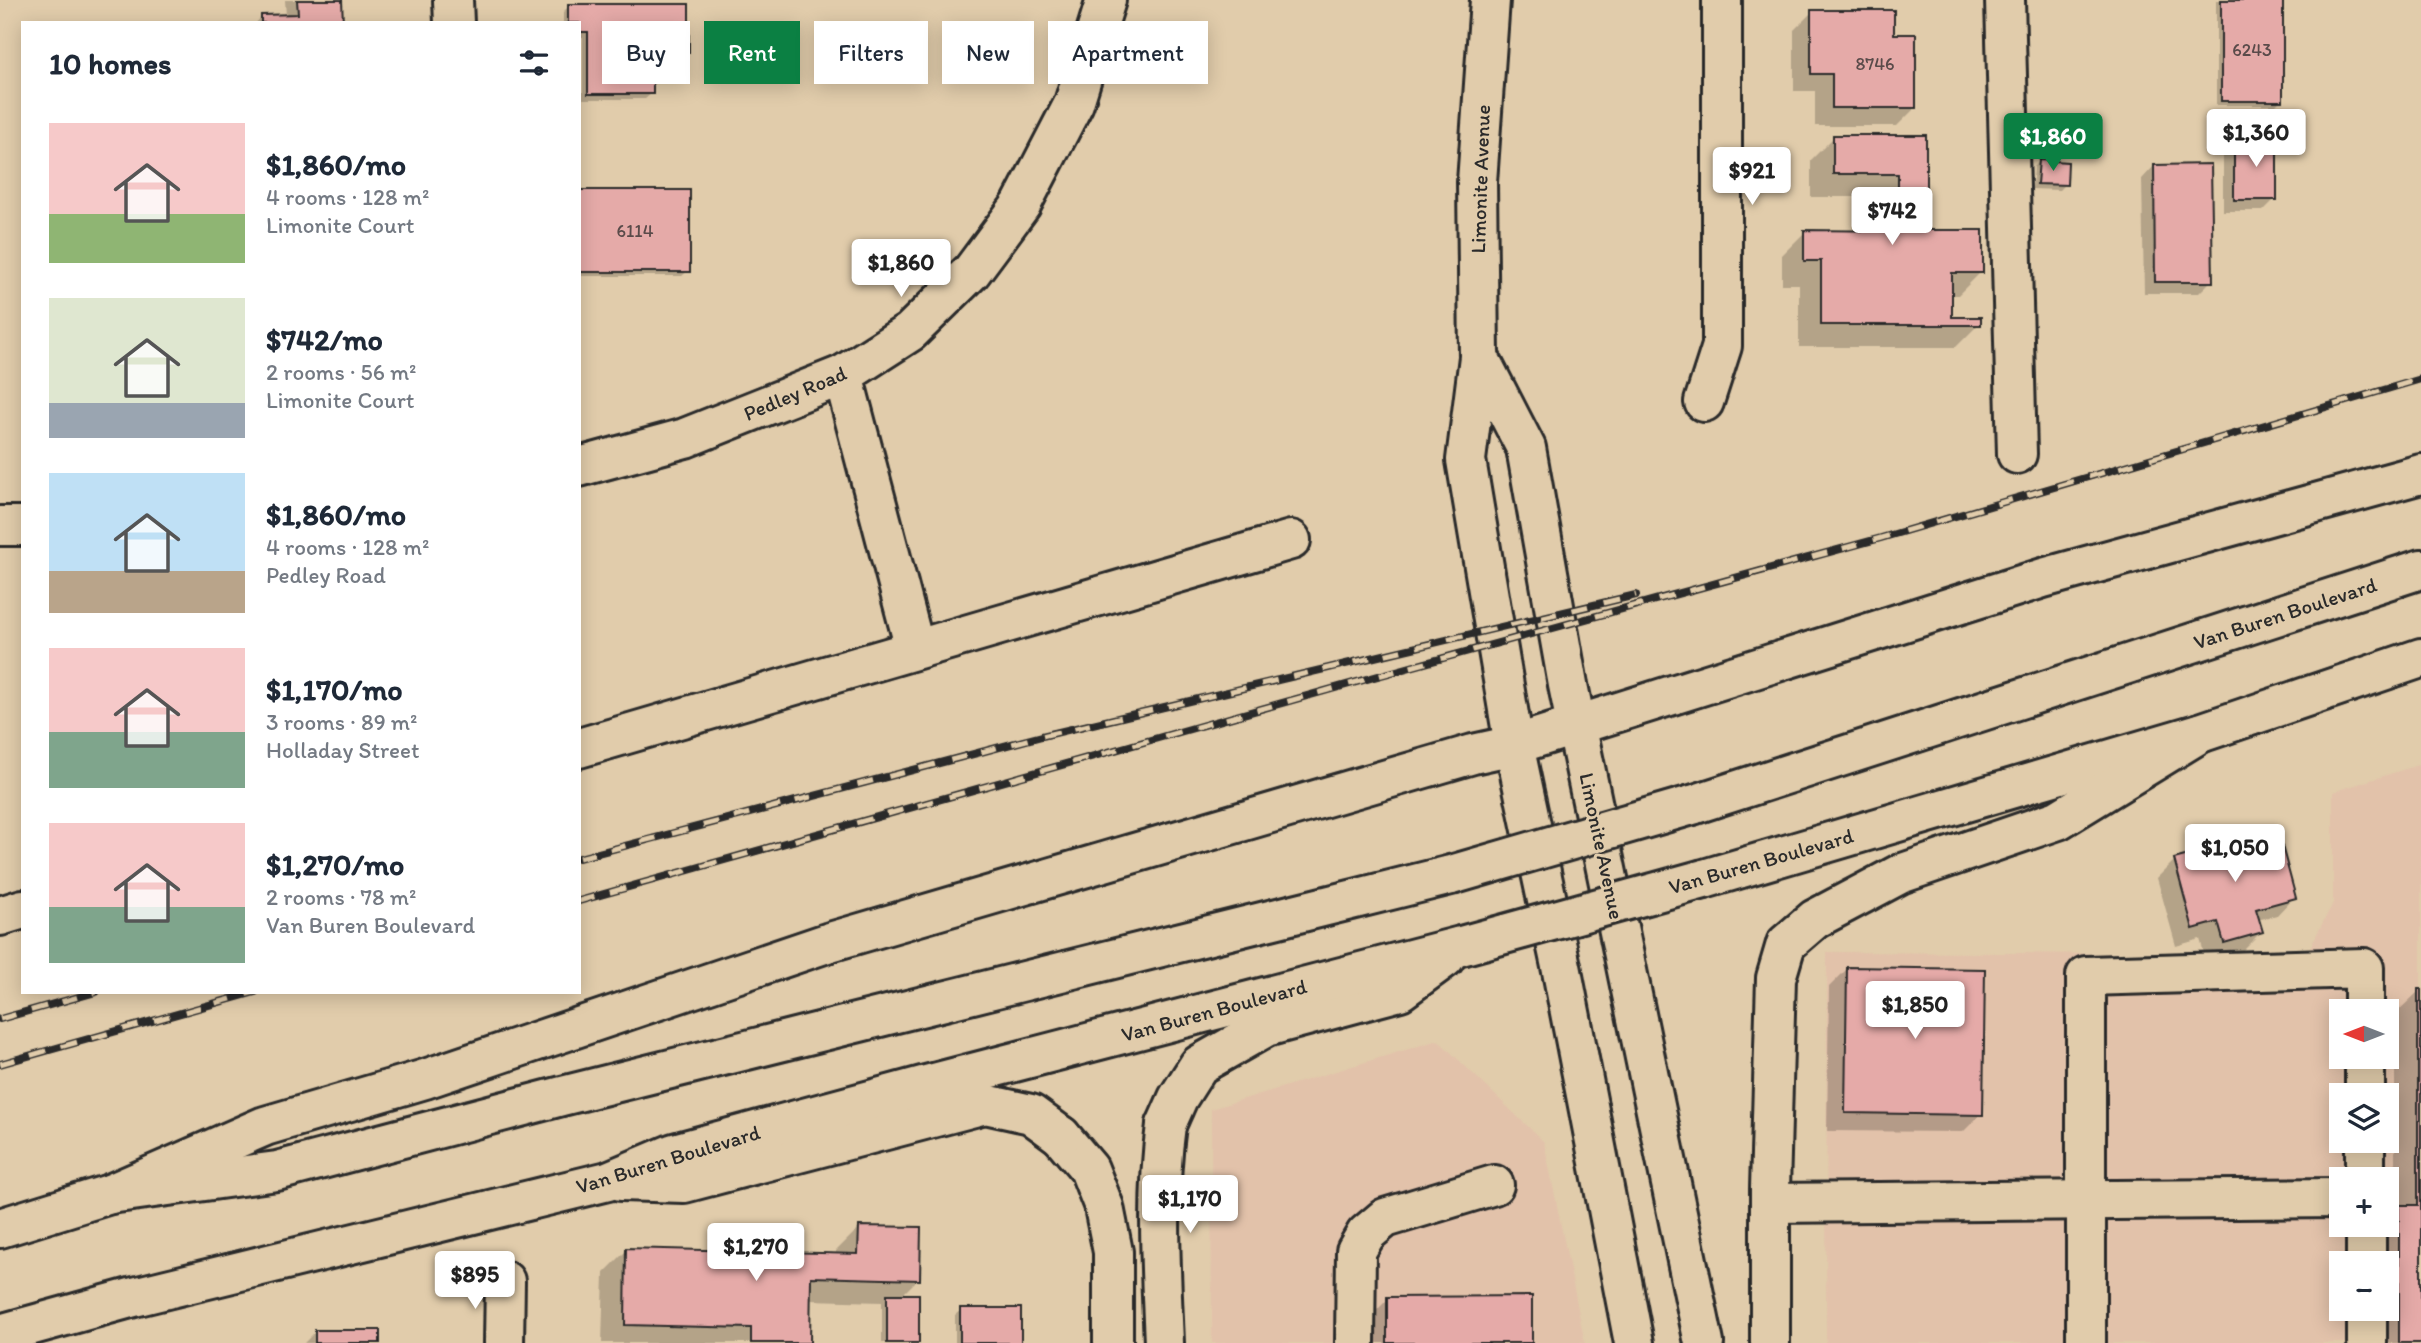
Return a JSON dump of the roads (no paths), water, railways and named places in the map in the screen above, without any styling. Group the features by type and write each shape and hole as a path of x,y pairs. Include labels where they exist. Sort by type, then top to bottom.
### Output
{"main road":[{"path":"453,0 454,21"},
{"name":"Pedley Road","path":"581,466 685,438 843,375 910,332 972,271 1021,205 1074,103 1106,0"},
{"name":"Limonite Avenue","path":"1490,0 1476,182 1479,357 1466,460 1514,745 1634,1343"},
{"path":"1704,402 1722,346 1722,0"},
{"path":"2005,0 2017,454"},
{"name":"Limonite Avenue","path":"1479,357 1526,448 1565,673 1704,1343"},
{"path":"843,375 915,649"},
{"path":"110,1194 265,1126 425,1079 830,942 1473,754 1514,745 2043,578 2421,474"},
{"path":"0,526 21,526"},
{"path":"581,747 1291,540"},
{"name":"Van Buren Boulevard","path":"0,1228 110,1194 277,1171 562,1096 1451,875 1692,805 2421,569"},
{"name":"Van Buren Boulevard","path":"0,1334 134,1297 608,1181 674,1153 1461,946 1704,879 2200,733 2421,658"},
{"path":"1770,1343 1770,1203 1776,978 1786,944 1815,919 1900,874 2058,820 2200,733"},
{"path":"0,916 21,910"},
{"path":"1164,1343 1160,1164 1166,1125 1178,1098 1199,1065 1266,1027 1400,991 1461,946"},
{"path":"2086,1343 2087,976 2364,968 2364,999"},
{"path":"608,1181 684,1183 985,1104 1031,1114 1061,1136 1089,1169 1104,1207 1113,1252 1113,1343"},
{"path":"1355,1343 1356,1251 1366,1234 1385,1217 1494,1185"},
{"path":"1770,1203 2329,1198"},
{"path":"505,1281 505,1343"},
{"path":"2367,1321 2367,1343"}],"railway":[{"path":"581,900 1378,676 1881,538 2421,379"},
{"path":"581,857 1042,736 1636,595"},
{"path":"0,1019 89,994"},
{"path":"0,1064 248,994"}]}
